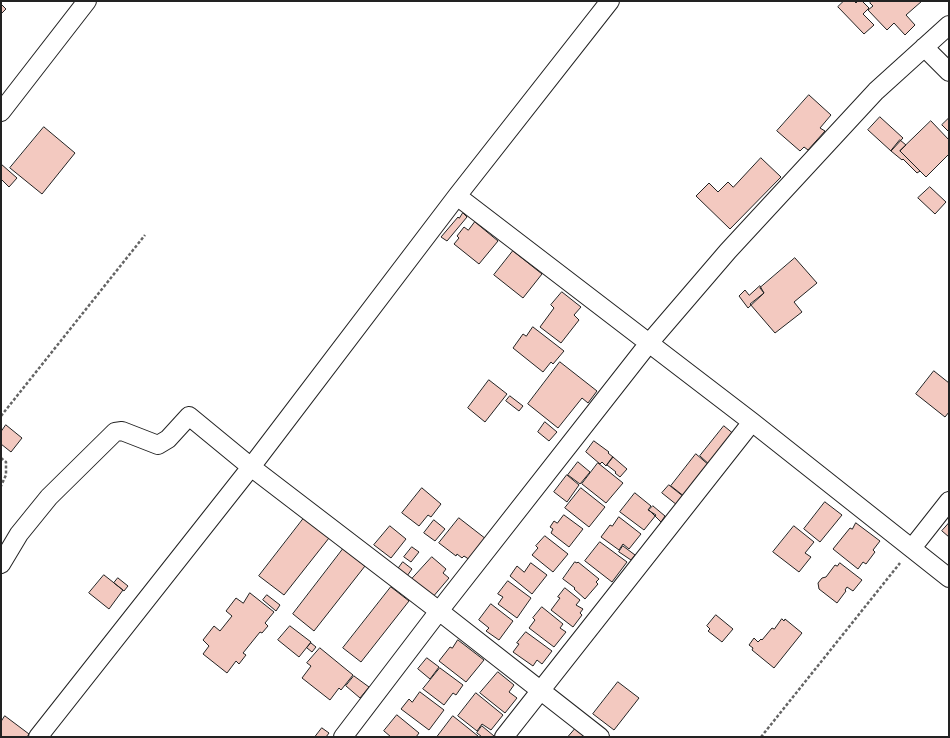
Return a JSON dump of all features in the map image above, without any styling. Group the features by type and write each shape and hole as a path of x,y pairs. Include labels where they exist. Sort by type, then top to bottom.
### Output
{"street":[{"path":"1,112 87,1"},
{"path":"38,737 251,467 457,196 610,1"},
{"path":"343,737 439,611 649,343 728,250 876,91 949,25"},
{"path":"924,47 949,72"},
{"path":"457,196 752,422 949,578"},
{"path":"1,564 20,534 49,497 115,432 122,431 158,444 168,439 189,416 251,467 600,737"},
{"path":"504,737 752,422"},
{"path":"912,548 949,501"}],"path":[{"path":"1,416 145,235"},
{"path":"1,458 6,462 6,475 1,486"},
{"path":"761,737 912,548"}],"building":[{"path":"844,1 854,1 856,3 858,1 862,1 869,8 863,14 874,25 864,34 838,7"},
{"path":"872,1 922,1 906,15 915,25 905,35 894,23 887,30 868,10 873,6 870,3"},
{"path":"1,4 6,9 1,14"},
{"path":"809,95 831,115 820,128 825,131 808,150 804,147 800,151 777,131"},
{"path":"880,117 903,138 891,151 868,130"},
{"path":"949,118 949,132 942,125"},
{"path":"931,121 949,140 949,154 926,177 900,151"},
{"path":"44,127 75,153 42,194 10,168"},
{"path":"900,140 906,145 900,151 920,171 917,173 903,159 902,160 891,151"},
{"path":"761,158 781,177 730,229 696,196 709,183 718,192 728,182 733,187"},
{"path":"1,164 17,178 9,187 1,179"},
{"path":"930,187 946,202 935,214 918,198"},
{"path":"463,213 467,217 447,241 441,237 458,217 459,218"},
{"path":"475,222 498,241 479,264 454,244 459,238 457,236 464,227 468,230"},
{"path":"513,251 542,274 523,298 494,275"},
{"path":"795,258 817,283 794,302 802,312 775,333 750,304 764,293 760,288"},
{"path":"760,286 764,293 748,308 739,296 745,290 749,295"},
{"path":"562,292 581,307 574,315 579,320 561,343 540,327 554,308 551,305"},
{"path":"533,327 564,351 553,364 551,362 543,372 513,348 523,334 526,336"},
{"path":"560,362 597,391 588,403 582,398 558,428 528,404"},
{"path":"934,371 949,383 949,412 945,417 916,394"},
{"path":"489,380 507,394 485,422 468,408"},
{"path":"510,396 523,406 519,411 506,401"},
{"path":"545,422 557,432 549,441 538,432"},
{"path":"6,425 22,438 11,452 1,444 1,432"},
{"path":"724,426 735,435 711,466 700,456"},
{"path":"594,441 609,452 608,453 613,457 606,466 602,462 600,464 586,452"},
{"path":"696,454 710,466 685,497 671,486"},
{"path":"613,457 627,469 620,477 607,465"},
{"path":"578,462 590,472 580,484 568,475"},
{"path":"598,463 623,483 606,503 582,484"},
{"path":"567,475 579,485 567,502 554,492"},
{"path":"669,485 684,497 677,505 662,493"},
{"path":"422,488 441,504 431,517 428,515 419,526 402,513"},
{"path":"581,488 605,507 589,527 565,508"},
{"path":"635,493 651,506 648,510 656,515 644,530 620,512"},
{"path":"825,502 842,515 820,542 804,529"},
{"path":"653,506 665,516 661,522 649,510"},
{"path":"564,515 583,529 569,547 551,533 553,529 550,527 554,521 557,523"},
{"path":"619,517 641,534 629,549 623,544 619,550 601,537 610,525 612,526"},
{"path":"304,518 329,538 284,595 259,576"},
{"path":"459,518 486,539 470,560 464,556 462,558 457,554 456,556 439,543"},
{"path":"434,520 445,529 435,541 424,533"},
{"path":"856,523 880,541 873,550 875,552 866,564 863,562 858,569 833,549"},
{"path":"949,523 949,537 942,531"},
{"path":"390,526 406,539 391,558 374,545"},
{"path":"794,526 814,542 805,553 811,557 799,572 773,552"},
{"path":"545,536 568,554 553,572 532,555 538,548 536,546"},
{"path":"600,542 627,562 612,582 585,561"},
{"path":"623,546 635,555 631,560 619,552"},
{"path":"412,547 419,552 411,562 404,557"},
{"path":"343,549 365,566 314,631 293,614"},
{"path":"432,557 446,569 443,573 449,578 432,598 411,580"},
{"path":"403,562 412,569 407,576 398,569"},
{"path":"575,562 578,562 599,579 596,582 598,584 585,599 574,589 575,588 563,579"},
{"path":"531,563 547,575 532,594 510,576 517,566 524,572"},
{"path":"840,563 862,580 853,591 847,587 845,590 846,591 837,603 819,589 818,583 822,578 826,577 835,565 837,566"},
{"path":"104,575 123,590 109,609 89,593"},
{"path":"118,578 128,586 124,591 114,583"},
{"path":"508,581 531,598 517,618 498,604 503,597 498,594"},
{"path":"391,587 409,601 361,662 343,648"},
{"path":"565,588 580,600 576,605 583,609 580,613 582,615 573,627 551,610"},
{"path":"250,593 274,612 265,623 268,626 262,633 260,632 243,653 246,655 239,664 236,661 227,673 203,654 209,646 203,640 214,626 220,631 232,616 226,611 236,598 243,603"},
{"path":"267,595 280,605 276,611 263,600"},
{"path":"491,604 513,621 499,640 486,631 489,628 479,620"},
{"path":"542,607 563,624 560,628 566,632 554,647 529,628 535,620 533,618"},
{"path":"716,615 733,629 722,642 708,631 710,629 707,626"},
{"path":"782,619 784,621 785,619 802,633 774,668 752,650 753,648 749,645 754,638 758,642 761,639 762,640"},
{"path":"290,626 311,642 299,657 278,640"},
{"path":"526,632 552,651 542,664 537,660 533,666 513,652 519,644 517,643"},
{"path":"458,640 484,660 466,682 439,661 450,647 452,648"},
{"path":"311,643 316,647 312,652 307,648"},
{"path":"320,648 353,675 341,690 339,688 330,700 302,678 311,666 307,663"},
{"path":"427,658 439,667 430,679 418,669"},
{"path":"440,668 463,685 456,695 453,693 444,705 423,689"},
{"path":"498,672 514,685 509,692 517,698 505,713 480,693"},
{"path":"354,676 369,687 360,698 346,686"},
{"path":"618,682 639,698 614,730 593,714"},
{"path":"420,692 444,710 429,730 401,709 409,699 412,702"},
{"path":"476,693 503,715 491,730 482,724 477,731 458,716"},
{"path":"397,715 419,733 416,737 391,737 384,731"},
{"path":"5,716 29,734 27,737 1,737 1,722"},
{"path":"453,716 478,736 437,737"},
{"path":"482,726 494,736 482,737 477,733"},
{"path":"322,728 329,733 326,737 315,737"},
{"path":"575,729 585,737 568,737"}]}
